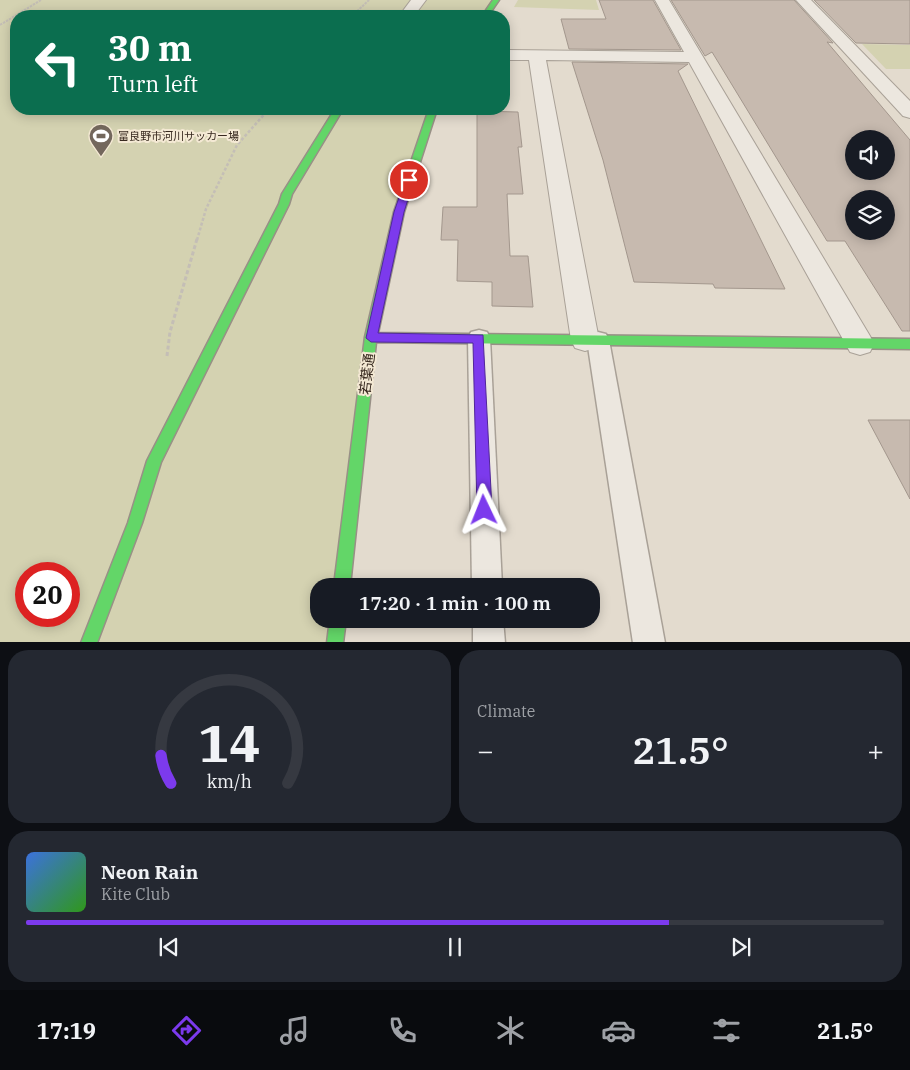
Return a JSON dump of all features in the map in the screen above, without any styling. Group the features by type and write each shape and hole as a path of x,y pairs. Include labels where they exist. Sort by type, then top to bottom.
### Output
{"street":[{"path":"411,10 419,0"},
{"path":"662,0 860,344"},
{"path":"803,0 910,112"},
{"path":"510,55 695,57"},
{"path":"537,56 591,340"},
{"path":"89,642 135,523 154,460 284,204 287,194 335,115"},
{"name":"若葉通","path":"343,578 371,338 399,212 431,115"},
{"path":"371,338 910,344"},
{"path":"335,642 337,628"}],"lane":[{"path":"479,338 487,578"},
{"path":"591,340 649,642"},
{"path":"488,628 489,642"}],"path":[{"path":"25,10 41,0"},
{"path":"358,10 369,0"},
{"path":"166,362 170,332 206,209 237,145 264,115"}],"shaded area":[{"path":"0,0 496,0 489,10 10,10 10,115 431,115 371,337 343,578 310,578 310,628 337,628 335,642 0,642"},
{"path":"518,0 596,0 599,10 514,7"},
{"path":"862,44 910,45 910,69 886,69"}],"building":[{"path":"599,0 653,0 681,50 569,49 561,19 606,19"},
{"path":"671,0 794,0 833,43 827,42 910,140 910,331 902,331 845,241 827,241 712,52 705,56"},
{"path":"814,0 910,0 910,44 856,43"},
{"path":"572,62 688,64 678,71 785,289 715,288 713,284 634,282 603,160"},
{"path":"510,112 518,112 522,147 518,147 523,194 507,194 510,256 528,256 533,307 492,306 492,282 457,281 458,240 441,240 443,207 477,207 477,115 510,115"},
{"path":"868,420 910,420 910,499"}],"traffic: fast":[{"path":"489,10 496,0"},
{"path":"89,642 135,523 154,461 284,204 287,194 335,115"},
{"path":"343,578 371,337 399,212 431,115"},
{"path":"371,337 910,344"},
{"path":"335,642 337,628"}],"place":[{"name":"富良野市河川サッカー場","path":"101,157"}],"route":[{"path":"409,180 399,212 371,338 479,338 484,510"}]}
